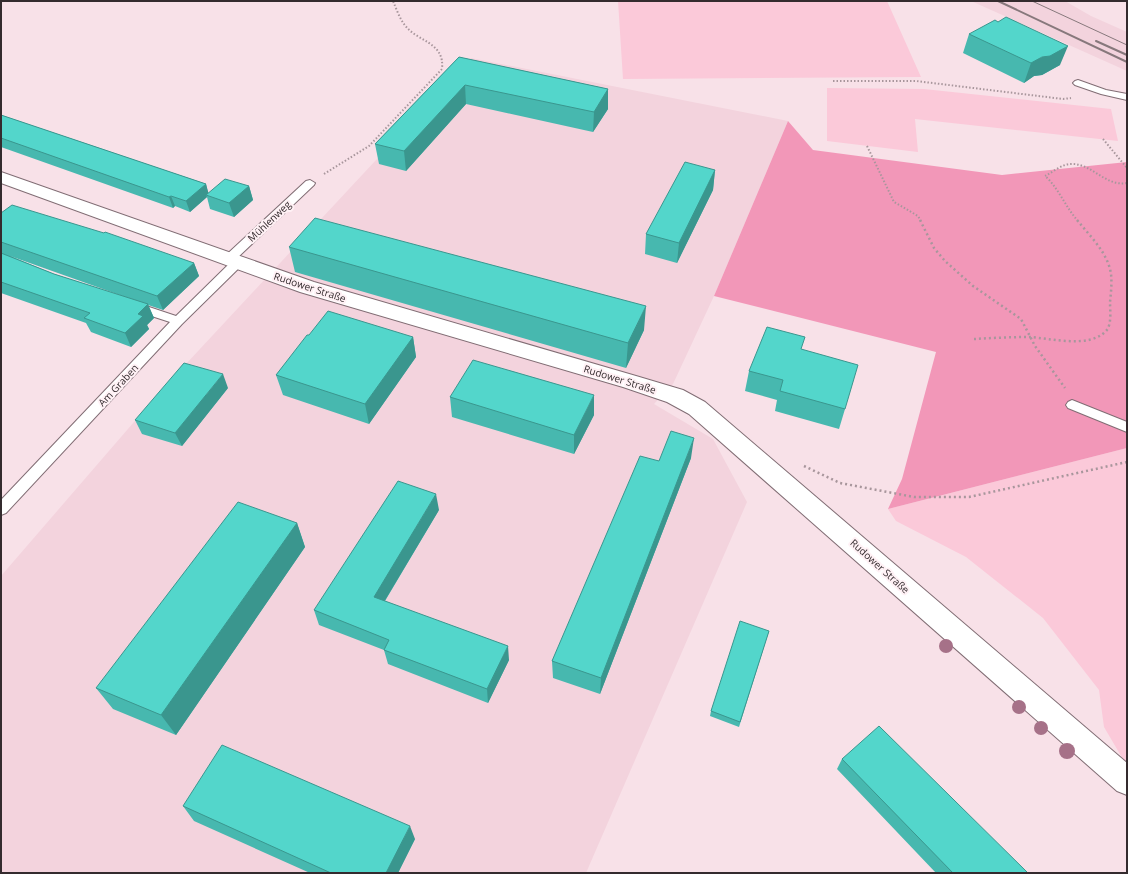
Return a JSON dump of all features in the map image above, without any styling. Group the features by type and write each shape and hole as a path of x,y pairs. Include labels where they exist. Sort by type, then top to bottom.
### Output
{"street":[{"name":"Rudower Straße","path":"1,177 307,287 629,381 675,396 697,408 761,462 1127,780"}],"lane":[{"path":"1078,83 1104,92 1127,97"},
{"name":"Mühlenweg","path":"233,261 310,183"},
{"name":"Am Graben","path":"1,509 233,261"},
{"path":"126,304 178,321"},
{"path":"1072,405 1127,427"}],"path":[{"path":"310,183 369,146 442,69 443,60 440,52 404,25 393,1"},
{"path":"833,81 916,81 1063,99 1082,98 1104,92"},
{"path":"1103,139 1127,168"},
{"path":"867,146 894,202 918,216 934,248 944,261 973,286 1021,319 1036,348 1057,374 1067,391 1072,405"},
{"path":"974,339 1030,337 1058,341 1090,339 1102,335 1108,330 1110,321 1110,275 1107,261 1099,247 1068,210 1051,181 1045,176 1065,165 1073,164 1088,169 1113,183 1122,185 1127,183"},
{"path":"804,466 840,483 914,497 969,497 1127,462"}],"shaded area":[{"path":"618,1 887,1 921,77 623,79"},
{"path":"971,1 1065,1 1091,16 1127,32 1127,71"},
{"path":"471,58 788,121 714,296 673,384 654,404 713,439 747,502 586,873 1,873 1,576 159,393"},
{"path":"827,88 924,89 1111,109 1118,141 915,119 918,152 827,141"},
{"path":"788,121 813,150 1002,175 1127,162 1127,448 888,509 902,479 936,352 714,296"},
{"path":"1127,448 1127,763 1124,761 1104,727 1099,690 1043,618 966,557 896,521 888,509"}],"building":[{"path":"1006,17 1068,46 1050,56 1042,57 1031,63 969,34 995,20 998,22"},
{"path":"459,57 608,89 594,112 465,85 404,151 375,144"},
{"path":"1,115 206,184 186,201 171,196 169,197 1,138"},
{"path":"685,162 715,170 679,243 646,234"},
{"path":"225,179 249,186 229,203 206,195"},
{"path":"12,205 104,233 105,232 194,263 157,296 1,242 1,213"},
{"path":"315,218 646,306 628,343 289,247"},
{"path":"1,253 54,274 148,304 138,314 143,316 125,333 84,318 90,313 1,282"},
{"path":"328,311 413,337 365,404 276,375"},
{"path":"767,327 805,337 801,349 858,365 845,409 780,391 783,380 749,371"},
{"path":"473,360 594,395 574,435 450,397"},
{"path":"184,363 223,374 175,433 135,420"},
{"path":"671,431 694,438 601,678 552,661 640,456 659,461"},
{"path":"398,481 436,494 374,597 508,646 487,689 384,650 389,640 314,610"},
{"path":"238,502 297,523 161,715 96,688"},
{"path":"740,621 769,631 740,722 711,711"},
{"path":"879,726 1028,873 953,873 842,759"},
{"path":"222,745 410,826 386,873 331,873 183,806"}],"tram line":[{"path":"1032,1 1127,45"}],"railway":[{"path":"998,1 1127,62"},
{"path":"1096,41 1127,55"}]}
